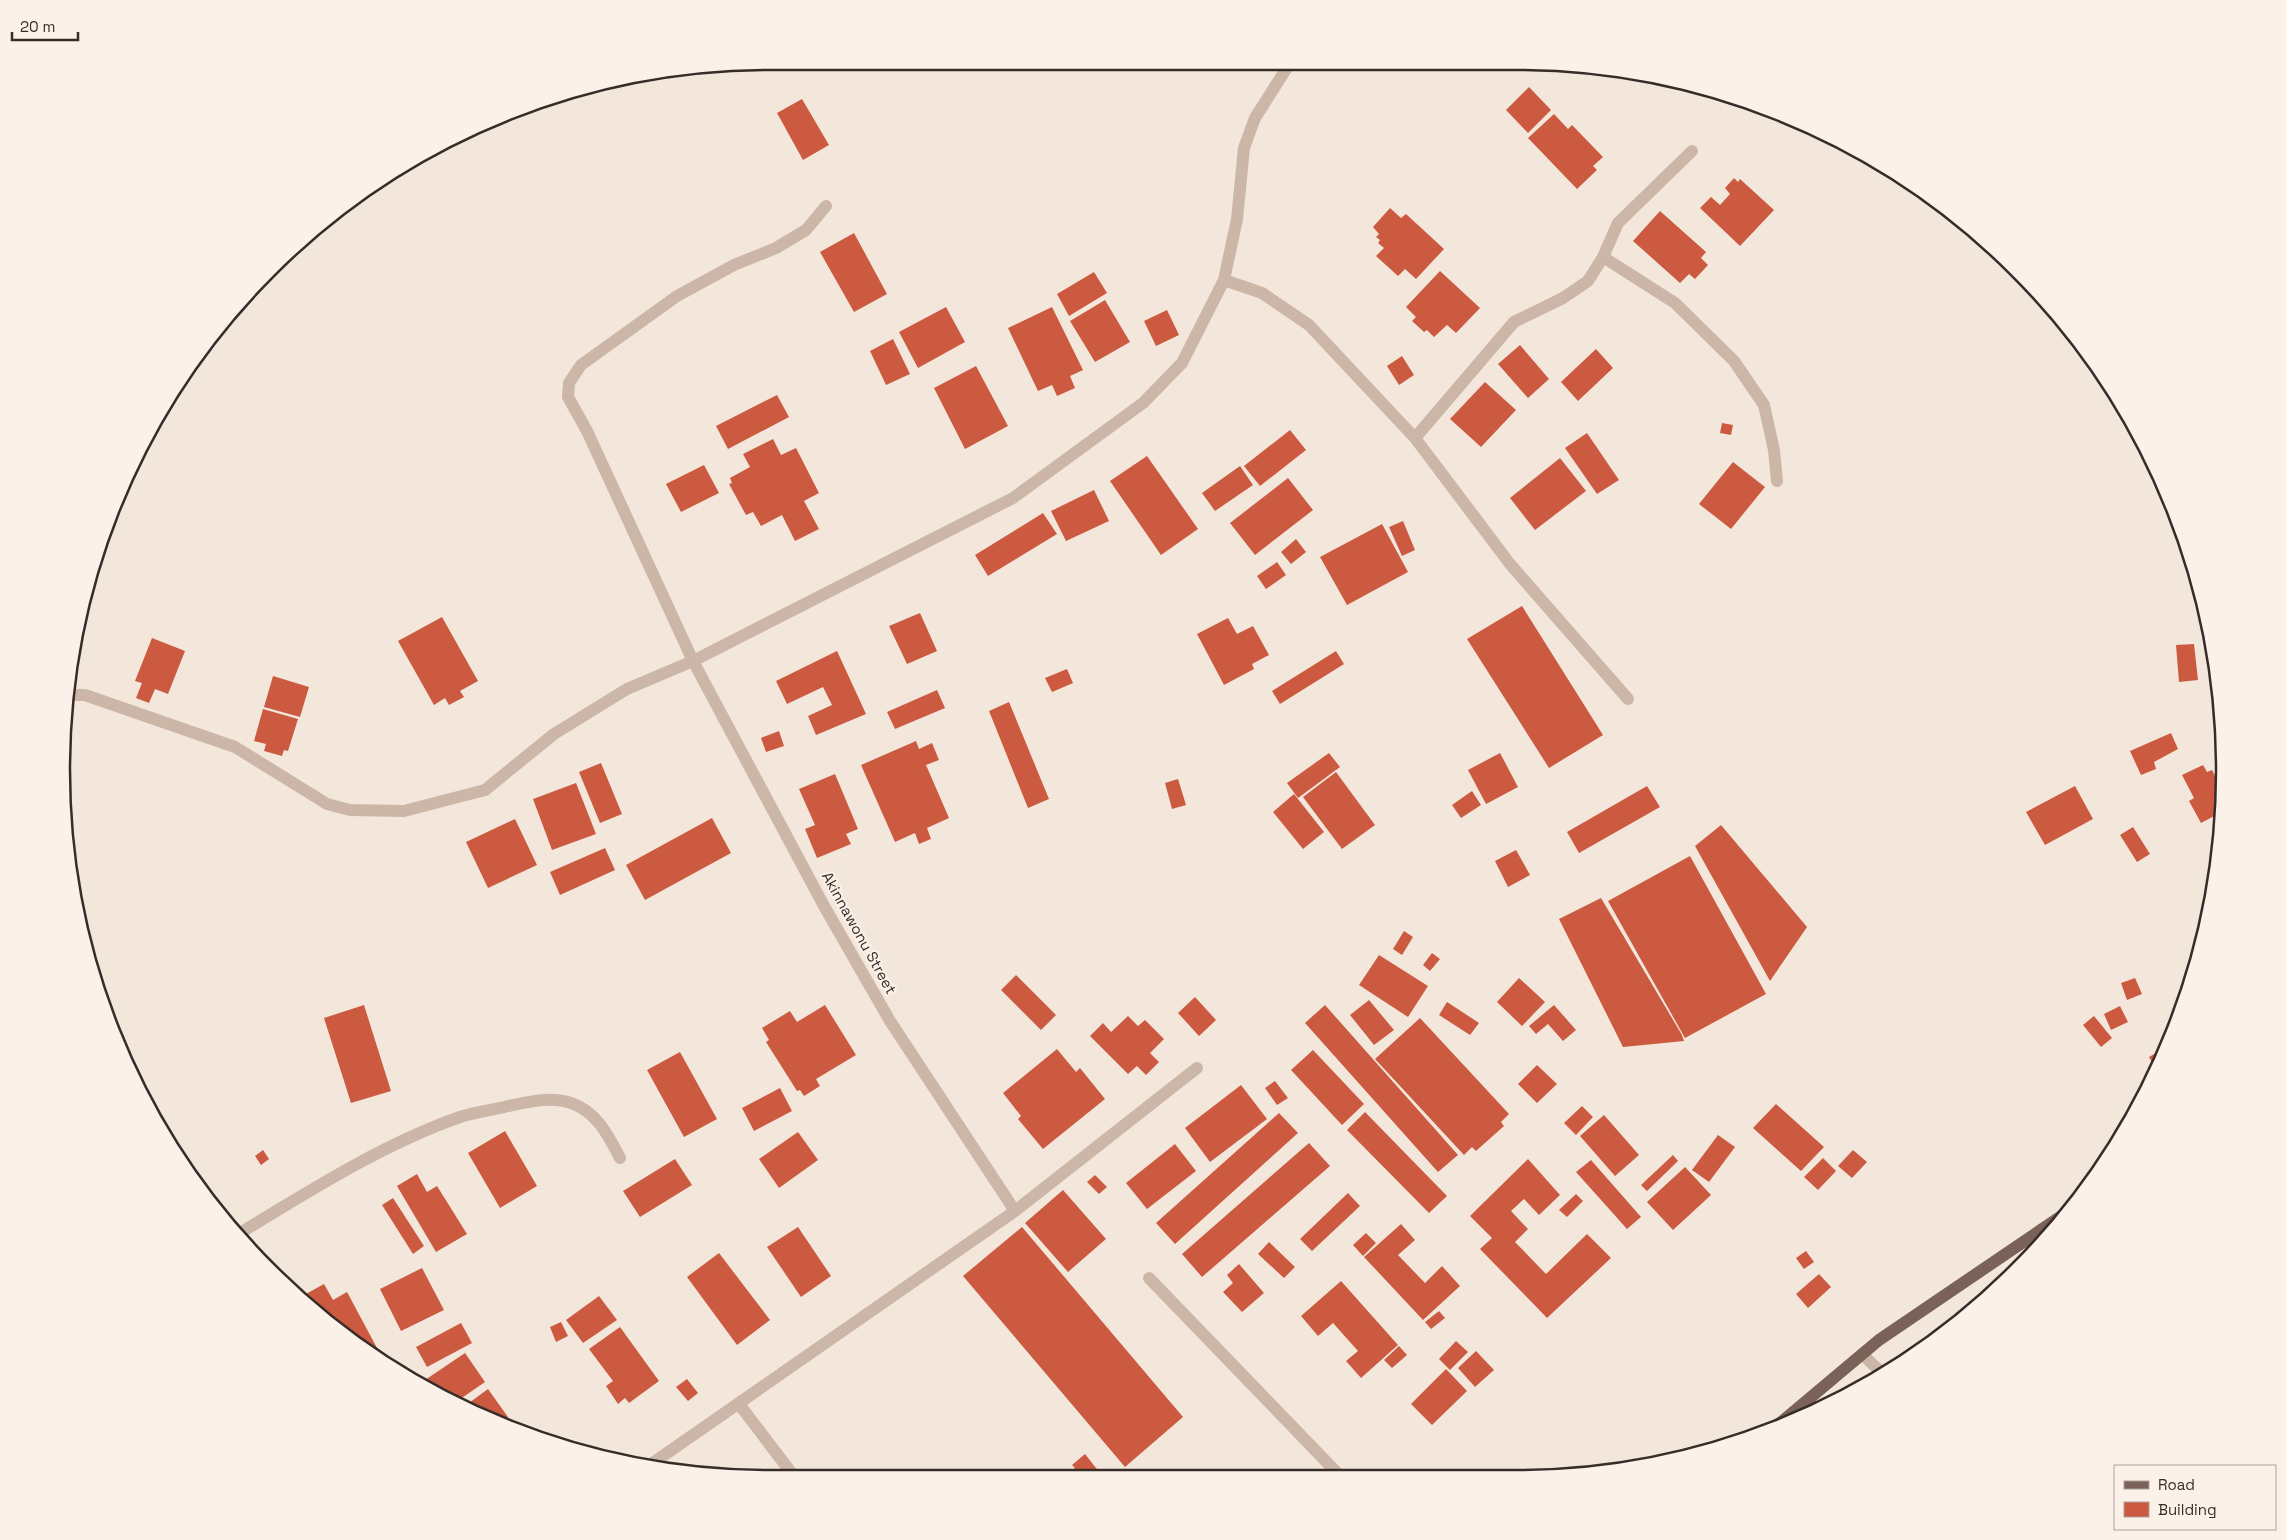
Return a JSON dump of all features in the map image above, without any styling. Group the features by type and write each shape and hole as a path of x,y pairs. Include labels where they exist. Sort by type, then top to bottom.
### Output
{"main road":[{"path":"1791,1414 1880,1340 2047,1226"}],"street":[{"path":"74,695 85,695 236,747 327,804 350,810 404,811 485,790 554,734 628,689 693,661 1013,498 1105,433 1143,403 1182,363 1224,280 1237,219 1244,148 1255,118 1286,70"},
{"path":"1415,438 1514,322 1563,298 1588,280 1603,257 1618,223 1692,151"},
{"name":"Akinnawonu Street","path":"826,206 806,230 776,248 734,265 677,296 581,365 570,382 568,397 587,431 693,661 824,906 890,1021 1015,1211"},
{"path":"1603,257 1658,289 1706,331 1768,400"},
{"path":"1603,257 1675,303 1734,362 1764,405 1774,450 1776,481"},
{"path":"1224,280 1262,293 1309,325 1415,438 1510,564 1628,699"},
{"path":"656,1461 1015,1211 1197,1068"},
{"path":"243,1231 408,1138 462,1117 522,1104 550,1099 572,1103 593,1114 608,1134 620,1158"},
{"path":"1149,1278 1334,1470"},
{"path":"1862,1354 1878,1369"},
{"path":"739,1404 789,1470"}],"building":[{"path":"1529,87 1551,110 1528,133 1506,110"},
{"path":"802,99 829,145 803,160 777,113"},
{"path":"1554,114 1568,129 1572,125 1603,157 1593,166 1597,170 1577,189 1528,138"},
{"path":"1734,178 1738,182 1740,179 1774,210 1740,246 1700,208 1711,197 1720,205 1730,194 1725,188"},
{"path":"1390,208 1401,218 1406,214 1444,249 1416,279 1405,269 1398,276 1376,256 1384,248 1378,243 1380,240 1376,237 1379,234 1373,227"},
{"path":"1660,211 1706,252 1701,258 1708,265 1695,279 1689,274 1680,283 1633,241"},
{"path":"854,233 887,294 854,312 820,252"},
{"path":"1440,271 1480,308 1456,333 1447,325 1434,337 1427,330 1424,332 1412,321 1416,317 1406,307"},
{"path":"1094,272 1107,293 1069,316 1057,294"},
{"path":"1105,300 1130,342 1095,362 1070,321"},
{"path":"946,307 965,342 918,368 899,332"},
{"path":"1052,307 1083,370 1070,376 1075,388 1057,396 1052,385 1038,391 1008,328"},
{"path":"1167,310 1179,335 1156,346 1144,321"},
{"path":"893,339 910,374 886,385 870,351"},
{"path":"1520,345 1549,379 1528,398 1498,364"},
{"path":"1596,349 1613,368 1578,401 1561,382"},
{"path":"1402,356 1414,375 1399,385 1387,366"},
{"path":"976,366 1008,426 965,449 934,388"},
{"path":"1485,382 1516,410 1481,447 1450,419"},
{"path":"777,395 789,417 728,449 716,426"},
{"path":"1722,423 1733,425 1731,435 1720,433"},
{"path":"1290,430 1306,450 1260,486 1244,466"},
{"path":"1587,433 1619,480 1597,494 1565,448"},
{"path":"773,439 781,455 796,448 819,493 804,501 819,529 795,541 782,515 761,526 753,512 746,515 729,484 732,483 730,478 750,467 743,454"},
{"path":"1147,456 1198,529 1161,555 1110,481"},
{"path":"1560,458 1586,491 1535,530 1510,498"},
{"path":"1733,462 1765,487 1731,529 1699,504"},
{"path":"704,465 719,493 681,512 666,484"},
{"path":"1240,466 1253,485 1215,511 1202,493"},
{"path":"1288,478 1313,510 1255,555 1230,523"},
{"path":"1094,490 1109,521 1066,541 1051,511"},
{"path":"1043,513 1057,534 988,576 975,555"},
{"path":"1403,521 1415,550 1402,556 1389,527"},
{"path":"1382,524 1408,572 1347,605 1320,557"},
{"path":"1296,539 1306,552 1291,564 1281,552"},
{"path":"1277,562 1286,575 1266,589 1257,576"},
{"path":"1522,606 1603,735 1549,768 1467,639"},
{"path":"920,613 937,651 907,664 889,626"},
{"path":"442,617 478,681 460,691 464,697 449,705 445,698 434,705 398,641"},
{"path":"1228,618 1237,634 1253,626 1269,655 1252,664 1254,669 1224,685 1197,634"},
{"path":"152,638 185,651 168,694 155,689 149,703 136,698 142,683 135,681"},
{"path":"2194,644 2198,680 2179,682 2176,645"},
{"path":"837,651 866,714 816,735 808,716 832,705 823,687 787,704 776,681"},
{"path":"1336,651 1344,664 1280,704 1272,691"},
{"path":"1067,669 1073,683 1052,692 1045,678"},
{"path":"273,676 309,687 300,717 264,707"},
{"path":"937,690 945,708 895,729 887,712"},
{"path":"1009,702 1049,799 1028,808 989,711"},
{"path":"263,709 298,719 288,751 284,750 282,756 264,751 266,744 254,741"},
{"path":"779,731 784,746 766,752 761,738"},
{"path":"2171,733 2178,749 2154,762 2156,769 2141,775 2130,751"},
{"path":"916,741 919,749 932,743 939,760 926,765 949,818 927,828 931,839 919,844 915,833 895,842 861,765"},
{"path":"1329,753 1340,767 1298,798 1287,783"},
{"path":"1500,753 1518,787 1486,804 1468,770"},
{"path":"601,763 622,814 600,823 579,772"},
{"path":"2203,765 2207,772 2212,770 2216,778 2215,816 2201,823 2189,801 2194,798 2182,775"},
{"path":"1336,772 1375,825 1342,849 1303,797"},
{"path":"835,774 858,829 846,834 851,844 817,858 805,829 815,825 799,789"},
{"path":"1178,779 1186,805 1172,809 1165,783"},
{"path":"576,783 596,834 552,850 533,799"},
{"path":"1647,786 1660,807 1579,853 1567,832"},
{"path":"2075,786 2093,819 2045,845 2026,812"},
{"path":"1472,791 1481,805 1461,818 1452,805"},
{"path":"1294,794 1324,832 1303,849 1273,812"},
{"path":"712,818 731,853 645,900 626,865"},
{"path":"515,819 537,865 488,888 466,842"},
{"path":"1721,825 1807,927 1770,981 1695,846"},
{"path":"2133,827 2150,854 2137,862 2120,835"},
{"path":"605,848 615,870 560,895 550,872"},
{"path":"1516,850 1530,875 1508,887 1495,861"},
{"path":"1690,856 1766,994 1685,1038 1608,901"},
{"path":"1601,898 1684,1041 1623,1047 1559,919"},
{"path":"1404,931 1413,937 1402,955 1393,949"},
{"path":"1432,953 1440,959 1430,971 1423,965"},
{"path":"1379,955 1428,986 1408,1017 1359,985"},
{"path":"1016,975 1056,1015 1041,1030 1001,990"},
{"path":"1519,978 1545,1002 1522,1026 1497,1002"},
{"path":"2135,978 2142,994 2127,1000 2121,983"},
{"path":"1195,997 1216,1020 1199,1036 1178,1013"},
{"path":"1369,1000 1394,1030 1374,1045 1350,1015"},
{"path":"1447,1002 1479,1023 1470,1035 1439,1015"},
{"path":"364,1005 391,1091 351,1103 324,1018"},
{"path":"825,1005 856,1055 816,1079 820,1086 804,1096 800,1090 797,1091 766,1042 769,1040 762,1028 790,1011 797,1022"},
{"path":"1325,1005 1458,1155 1438,1172 1305,1023"},
{"path":"1554,1005 1576,1030 1563,1041 1548,1024 1536,1034 1529,1026"},
{"path":"2120,1006 2128,1022 2111,1030 2104,1014"},
{"path":"1128,1016 1138,1026 1145,1020 1164,1039 1150,1053 1159,1062 1146,1075 1137,1066 1128,1074 1090,1036 1103,1023 1111,1032"},
{"path":"2094,1016 2112,1038 2101,1047 2083,1025"},
{"path":"1420,1018 1509,1114 1501,1122 1504,1126 1476,1151 1472,1147 1464,1155 1375,1059"},
{"path":"1057,1049 1076,1072 1080,1068 1105,1099 1043,1149 1018,1119 1021,1116 1003,1093"},
{"path":"1313,1050 1364,1104 1342,1125 1291,1070"},
{"path":"680,1052 717,1119 684,1137 647,1070"},
{"path":"2156,1053 2152,1062 2149,1057"},
{"path":"1537,1065 1557,1084 1537,1103 1518,1084"},
{"path":"1275,1081 1288,1098 1277,1105 1265,1088"},
{"path":"1241,1085 1267,1119 1210,1162 1185,1128"},
{"path":"780,1088 792,1111 754,1131 742,1108"},
{"path":"1776,1104 1824,1147 1801,1171 1753,1128"},
{"path":"1582,1106 1593,1117 1576,1135 1564,1123"},
{"path":"1365,1112 1447,1196 1429,1213 1347,1130"},
{"path":"1279,1113 1298,1133 1175,1244 1156,1223"},
{"path":"1604,1115 1639,1155 1615,1176 1580,1136"},
{"path":"505,1131 537,1186 500,1208 468,1153"},
{"path":"798,1132 818,1160 779,1188 759,1159"},
{"path":"1718,1135 1735,1147 1709,1182 1692,1170"},
{"path":"1309,1143 1330,1166 1202,1277 1182,1254"},
{"path":"1175,1144 1196,1171 1147,1209 1126,1183"},
{"path":"263,1150 269,1159 261,1165 255,1156"},
{"path":"1853,1150 1867,1162 1852,1178 1838,1166"},
{"path":"1673,1155 1678,1161 1647,1191 1641,1185"},
{"path":"1823,1158 1836,1171 1818,1190 1804,1177"},
{"path":"675,1159 692,1185 640,1217 623,1191"},
{"path":"1528,1159 1560,1195 1539,1215 1524,1199 1511,1211 1528,1229 1515,1242 1546,1274 1587,1234 1611,1258 1547,1318 1480,1249 1492,1238 1470,1216"},
{"path":"1591,1160 1641,1217 1627,1229 1576,1172"},
{"path":"1685,1167 1711,1195 1673,1230 1647,1202"},
{"path":"417,1174 427,1192 437,1186 467,1234 436,1252 397,1186"},
{"path":"1095,1175 1107,1187 1099,1194 1087,1182"},
{"path":"1063,1190 1106,1239 1068,1272 1025,1223"},
{"path":"1348,1193 1360,1206 1312,1251 1300,1239"},
{"path":"1576,1194 1583,1201 1567,1217 1559,1210"},
{"path":"393,1198 424,1246 413,1254 382,1205"},
{"path":"1401,1224 1415,1240 1398,1255 1425,1283 1442,1266 1460,1286 1423,1320 1364,1257"},
{"path":"798,1227 831,1276 801,1297 767,1247"},
{"path":"1022,1227 1183,1417 1125,1467 963,1276"},
{"path":"1366,1233 1376,1243 1363,1256 1353,1245"},
{"path":"1269,1242 1295,1267 1284,1278 1258,1254"},
{"path":"1806,1251 1814,1262 1804,1269 1796,1258"},
{"path":"719,1253 770,1320 737,1345 687,1277"},
{"path":"1239,1264 1264,1293 1242,1312 1223,1292 1233,1283 1227,1275"},
{"path":"422,1268 444,1310 401,1331 380,1289"},
{"path":"1819,1274 1831,1287 1808,1308 1796,1294"},
{"path":"1341,1281 1398,1345 1361,1378 1346,1361 1358,1351 1333,1323 1318,1336 1301,1316"},
{"path":"324,1284 333,1300 347,1292 378,1350 344,1325 306,1294"},
{"path":"599,1296 617,1320 583,1343 566,1320"},
{"path":"1439,1311 1445,1318 1431,1329 1425,1322"},
{"path":"561,1322 568,1336 556,1342 550,1327"},
{"path":"461,1323 472,1343 427,1367 416,1347"},
{"path":"620,1327 659,1381 629,1403 625,1398 618,1404 606,1386 613,1381 589,1349"},
{"path":"1456,1341 1468,1352 1450,1370 1439,1359"},
{"path":"1399,1346 1407,1355 1392,1368 1384,1360"},
{"path":"1476,1351 1494,1370 1475,1387 1458,1368"},
{"path":"465,1353 485,1382 461,1398 426,1379"},
{"path":"1446,1369 1467,1391 1432,1425 1411,1404"},
{"path":"687,1379 698,1393 688,1401 676,1387"},
{"path":"488,1389 508,1417 502,1417 470,1402"},
{"path":"1085,1454 1098,1470 1073,1470 1075,1468 1072,1465"}]}
